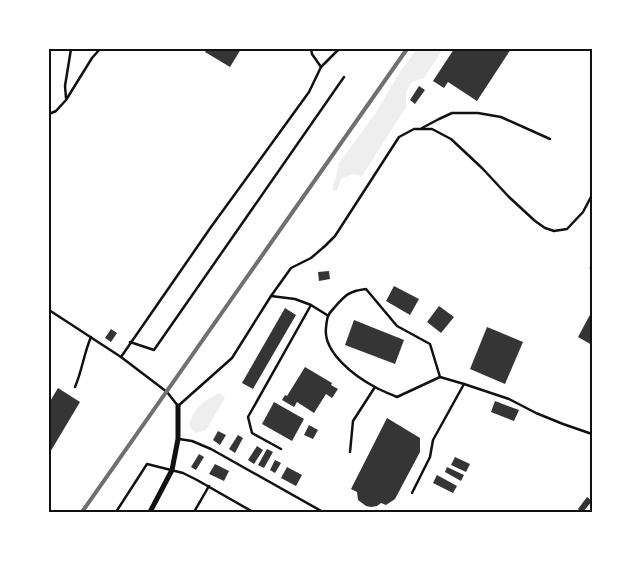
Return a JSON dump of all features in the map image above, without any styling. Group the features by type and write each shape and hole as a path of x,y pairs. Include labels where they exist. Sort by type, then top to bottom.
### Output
{"street":[{"path":"150,512 172,470 178,439 178,406"}],"lane":[{"path":"66,100 71,49"},
{"path":"49,114 56,111 66,100 92,58 100,49"},
{"path":"311,49 312,54 321,67"},
{"path":"121,357 211,227 309,92 321,67 339,49"},
{"path":"130,342 154,350 344,77"},
{"path":"420,129 452,113 478,114 501,117 550,139"},
{"path":"49,310 121,357 167,392 178,406 232,358 271,296 292,268 311,258 335,236 399,137 414,129 432,129 451,139 509,197 545,228 554,231 567,228 583,212 592,195"},
{"path":"592,256 592,275"},
{"path":"440,377 430,344 397,326 366,289 352,291 327,315 325,334 332,352 354,374 375,387 397,397 440,377 509,399 536,413 592,434"},
{"path":"271,296 295,299 311,305 327,315"},
{"path":"281,450 252,433 248,417 311,305"},
{"path":"75,387 91,338"},
{"path":"412,493 430,457 434,440 464,384"},
{"path":"350,452 353,421 375,387"},
{"path":"178,439 192,441 211,449 322,512"},
{"path":"116,512 147,464 183,473 253,512"},
{"path":"194,512 208,486"}],"shaded area":[{"path":"417,49 443,49 424,78 412,82 406,92 406,107 362,176 352,174 341,179 337,191 332,189 339,163 375,114 400,72"},
{"path":"219,393 225,398 206,430 195,433 189,424 194,412 204,402"}],"building":[{"path":"207,49 241,49 230,67 205,52"},
{"path":"454,49 511,49 477,101 448,82 444,88 433,81"},
{"path":"419,86 425,90 415,104 410,100"},
{"path":"329,271 330,279 319,281 318,272"},
{"path":"394,286 419,299 410,315 386,301"},
{"path":"439,306 454,317 441,333 427,322"},
{"path":"285,308 296,315 253,389 242,383"},
{"path":"592,311 592,345 578,337"},
{"path":"354,320 404,340 395,364 345,345"},
{"path":"487,327 523,342 505,384 470,369"},
{"path":"111,329 117,333 111,342 105,338"},
{"path":"305,367 332,383 331,385 338,389 332,398 326,394 314,413 297,402 294,407 282,400 285,395 287,396"},
{"path":"58,388 80,402 49,454 49,403"},
{"path":"495,401 519,410 514,421 491,412"},
{"path":"274,402 304,419 292,441 262,424"},
{"path":"387,418 420,438 420,452 395,499 386,505 381,503 377,506 366,506 358,500 357,492 351,489"},
{"path":"309,425 318,430 313,439 304,435"},
{"path":"218,431 226,435 220,445 213,440"},
{"path":"238,435 243,438 235,453 229,449"},
{"path":"257,446 263,450 254,464 248,460"},
{"path":"267,449 273,452 264,468 258,465"},
{"path":"199,454 204,457 196,470 191,467"},
{"path":"455,457 470,464 466,472 451,465"},
{"path":"275,460 281,463 275,473 270,470"},
{"path":"215,464 229,471 224,481 209,474"},
{"path":"287,467 302,475 296,486 281,478"},
{"path":"447,467 464,475 461,481 445,472"},
{"path":"437,475 457,486 453,493 433,483"},
{"path":"587,497 592,501 581,512 578,509"}],"railway":[{"path":"82,512 407,49"}]}
